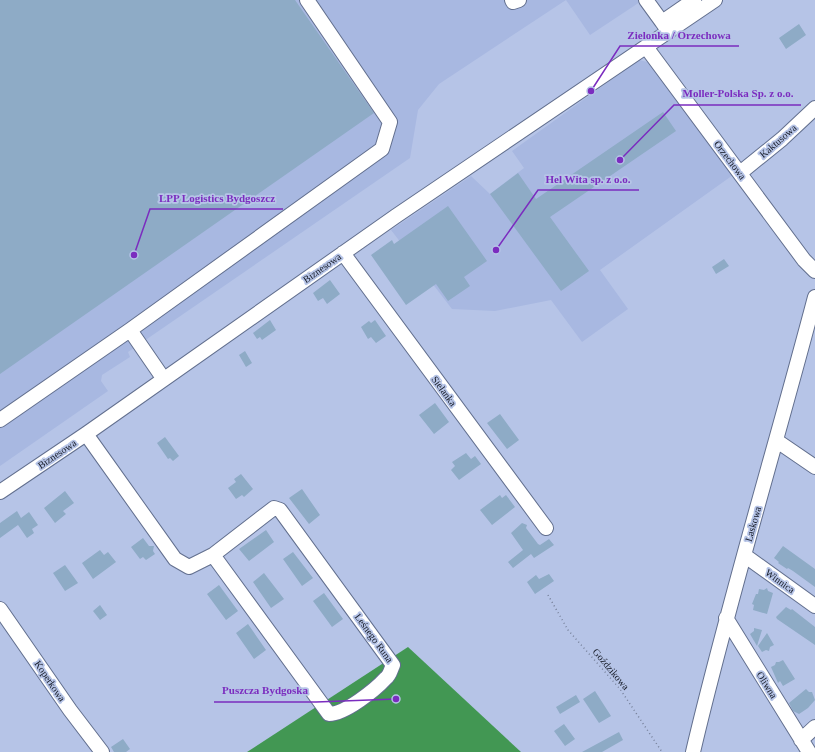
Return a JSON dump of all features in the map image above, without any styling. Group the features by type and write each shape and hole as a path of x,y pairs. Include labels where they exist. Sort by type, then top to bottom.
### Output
{"street":[{"path":"0,420 130,330 382,149 390,122 307,0"},
{"path":"512,0 513,2 519,0"},
{"path":"646,0 665,27"},
{"path":"665,27 694,0"},
{"path":"665,27 715,0"},
{"name":"Biznesowa","path":"0,492 86,434 163,378 343,253 646,47 665,27"},
{"name":"Orzechowa","path":"646,47 804,260 815,271"},
{"name":"Kaktusowa","path":"740,173 815,108"},
{"name":"Sielanka","path":"343,253 546,528"},
{"name":"Laskowa","path":"694,752 726,618 777,441 815,298"},
{"path":"130,330 163,378"},
{"name":"Leśnego Runa","path":"86,434 174,559 189,567 213,555 274,508 280,510 394,665 388,678 352,705 336,714 329,714 213,555"},
{"path":"777,441 815,467"},
{"name":"Winnica","path":"744,555 815,606"},
{"name":"Koperkowa","path":"0,609 70,710 102,752"},
{"name":"Oliwna","path":"726,618 805,748"},
{"path":"805,748 815,727"}],"path":[{"name":"Goździkowa","path":"548,595 568,630 620,689 662,752"}],"shaded area":[{"path":"0,0 566,0 439,84 418,110 410,158 128,352 130,357 102,375 101,381 108,391 0,466"},
{"path":"566,0 643,0 590,35"},
{"path":"639,60 651,63 733,175 600,270 628,309 582,342 551,300 495,311 452,309 391,230 471,176 490,194 524,168 512,151"}],"green space":[{"path":"408,647 521,752 247,752"}],"building":[{"path":"0,0 295,0 374,113 0,374"},
{"path":"799,24 806,35 786,49 779,38"},
{"path":"663,112 676,131 550,217 589,271 561,291 490,194 518,173 536,199"},
{"path":"448,206 487,261 464,277 470,286 448,301 436,284 406,305 371,255 392,240 394,244"},
{"path":"724,259 729,266 716,274 712,267"},
{"path":"330,280 340,294 327,304 323,298 318,301 313,293"},
{"path":"270,320 276,330 262,340 260,337 257,339 253,333"},
{"path":"375,320 386,336 376,343 371,337 368,339 361,327 369,321 371,323"},
{"path":"245,351 252,363 246,367 239,355"},
{"path":"435,403 449,422 434,434 419,415"},
{"path":"500,414 519,440 507,449 487,423"},
{"path":"165,437 179,456 173,461 170,458 168,459 157,443"},
{"path":"466,453 471,459 475,456 481,464 459,480 451,470 455,466 452,462"},
{"path":"241,474 253,489 244,497 242,495 236,499 228,488 236,482 234,479"},
{"path":"302,489 320,515 309,524 289,498"},
{"path":"65,491 74,503 63,511 66,514 55,523 44,508"},
{"path":"500,495 502,498 506,495 515,507 492,525 480,510"},
{"path":"17,511 21,518 29,512 38,525 32,529 34,533 27,538 18,525 0,538 0,523"},
{"path":"522,523 527,525 526,528 538,544 540,545 549,539 554,545 534,558 531,554 513,568 508,562 523,550 511,533"},
{"path":"266,530 274,542 249,561 239,549"},
{"path":"143,538 149,546 154,546 153,551 155,554 146,560 143,557 140,559 131,547"},
{"path":"783,546 815,569 815,587 793,571 778,563 779,562 774,558"},
{"path":"100,550 104,555 108,552 116,562 93,579 82,563"},
{"path":"293,552 313,578 302,586 283,559"},
{"path":"65,565 78,583 65,591 53,573"},
{"path":"264,573 284,599 271,608 253,582"},
{"path":"549,574 554,581 535,594 527,582 536,575 539,579"},
{"path":"219,585 238,611 226,620 207,594"},
{"path":"767,588 768,591 773,593 767,614 753,610 754,605 752,604 756,594 758,594 759,589 764,590"},
{"path":"324,593 343,619 332,627 313,601"},
{"path":"100,605 107,615 100,620 93,611"},
{"path":"786,607 791,610 792,609 815,627 815,645 777,619 776,617"},
{"path":"248,624 266,650 254,659 236,633"},
{"path":"754,628 762,630 757,646 750,634 754,631"},
{"path":"767,633 774,645 770,647 769,651 766,650 762,652 758,646"},
{"path":"783,660 795,679 783,686 780,681 778,683 771,667 775,665 776,662"},
{"path":"806,689 809,692 812,692 815,700 808,708 799,714 793,711 789,703"},
{"path":"595,691 611,716 599,723 583,699"},
{"path":"576,695 580,702 560,714 556,707"},
{"path":"564,724 575,739 565,746 554,731"},
{"path":"619,732 623,740 602,752 582,752"},
{"path":"123,739 130,749 126,752 114,752 111,747"}],"place":[{"name":"Zielonka / Orzechowa","path":"591,91"},
{"name":"Moller-Polska Sp. z o.o.","path":"620,160"},
{"name":"Hel Wita sp. z o.o.","path":"496,250"},
{"name":"LPP Logistics Bydgoszcz","path":"134,255"},
{"name":"Puszcza Bydgoska","path":"396,699"}]}
